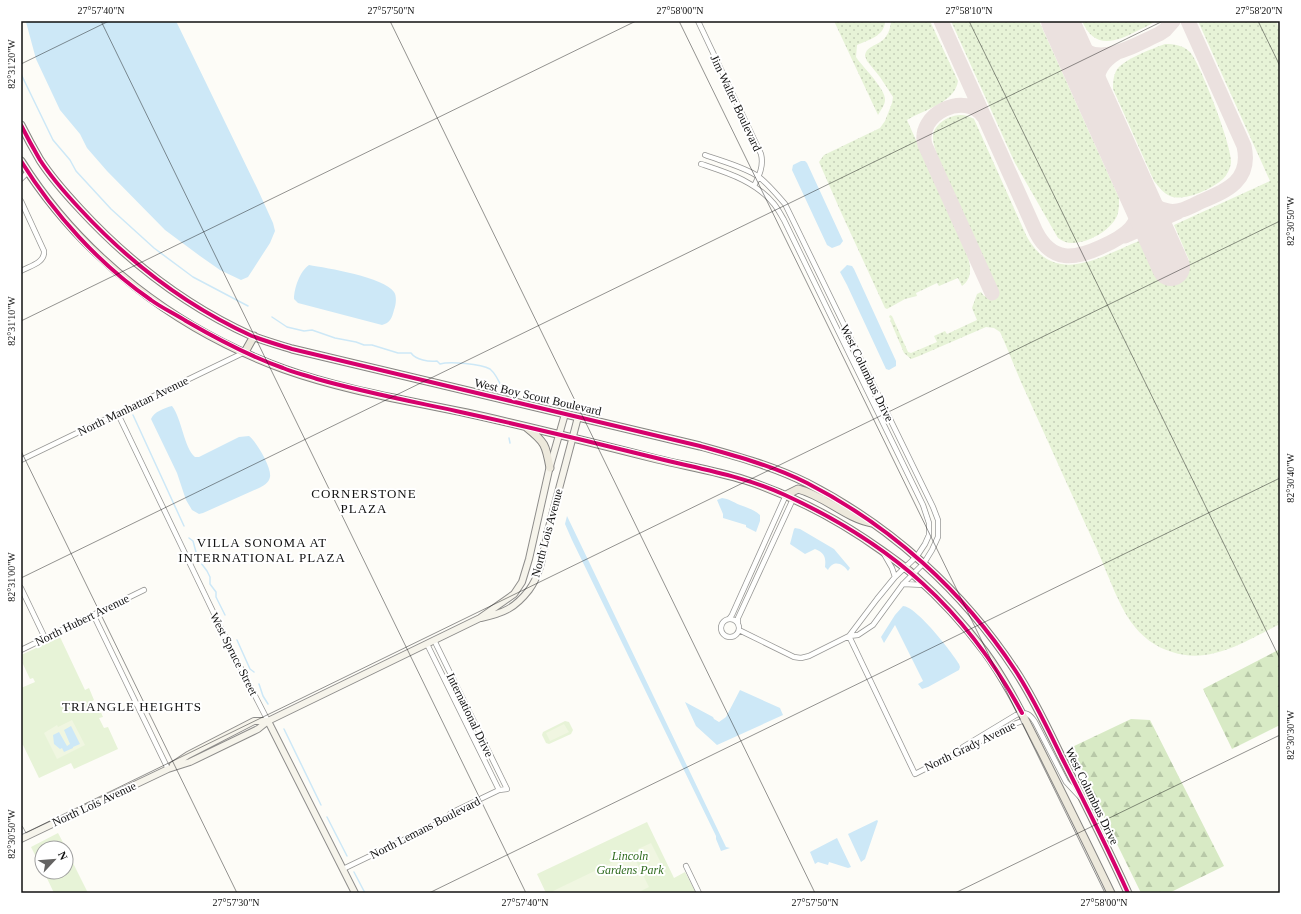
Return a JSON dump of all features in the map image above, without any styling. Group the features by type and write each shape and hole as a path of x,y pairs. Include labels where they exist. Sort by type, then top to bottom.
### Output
{"main road":[{"name":"West Boy Scout Boulevard","path":"21,125 40,161 96,226 131,259 157,280 184,298 226,323 254,336 292,349 700,446 750,460 806,483 858,512 917,556 956,596 995,642 1038,709"},
{"path":"21,161 55,209 79,236 121,276 150,300 211,336 245,352 285,369 342,386 573,437 742,479 789,497 827,515 845,526 913,574 953,614 986,654 1004,680 1026,720 1111,893"},
{"path":"245,352 254,336"},
{"path":"525,426 544,443 548,453 550,468"},
{"path":"789,497 798,489 808,492 861,521 874,524"},
{"name":"West Columbus Drive","path":"1038,709 1086,804 1128,893"}],"street":[{"name":"Jim Walter Boulevard","path":"698,21 761,154 763,161 754,186"},
{"name":"West Columbus Drive","path":"705,155 758,177 772,189 785,204 938,520 938,537 924,563 903,584 873,625 858,635 849,636 809,656 801,658 794,657 739,630"},
{"name":"West Columbus Drive","path":"701,164 727,172 754,186 774,204 784,220 923,505 929,523 929,535 917,556 895,577 877,598 849,636"},
{"path":"21,179 28,172"},
{"path":"21,201 44,251 44,255 40,262 21,271"},
{"name":"North Manhattan Avenue","path":"21,460 245,352"},
{"name":"West Spruce Street","path":"118,414 231,649 355,893"},
{"name":"North Lois Avenue","path":"23,838 168,769 190,762 258,729 268,721 480,618 514,594 522,582 529,559 550,468 565,414"},
{"name":"North Lois Avenue","path":"480,618 501,614 518,603 531,588 536,578 541,566 547,536 578,417"},
{"path":"789,497 764,562 738,618 739,630 737,634 732,637 728,636 723,633 721,628 722,624 732,615 755,564 789,497"},
{"path":"882,551 892,568 895,577"},
{"path":"755,564 764,562"},
{"path":"903,584 925,585"},
{"path":"21,588 45,638"},
{"name":"North Hubert Avenue","path":"21,650 94,616 144,590"},
{"path":"94,616 168,769"},
{"path":"728,619 734,619 738,623"},
{"name":"North Grady Avenue","path":"849,636 915,774 1014,724 1026,720"},
{"name":"International Drive","path":"434,640 507,789"},
{"name":"International Drive","path":"427,644 499,790"},
{"path":"447,684 454,681"},
{"path":"954,754 973,740 1022,713 1029,715 1066,782 1086,804"},
{"path":"480,752 487,748"},
{"name":"North Lemans Boulevard","path":"343,869 445,820 451,813 499,790 507,789"},
{"path":"21,829 23,838"},
{"path":"686,866 699,893"}],"green space":[{"path":"834,21 885,21 879,34 857,45 856,57 879,85 884,96 884,104 878,115"},
{"path":"891,21 930,21 958,81 956,89 945,100 907,120 968,257 970,273 968,280 962,286 958,278 939,286 937,283 916,293 917,296 905,299 887,309 885,308 819,162 824,155 880,128 885,121 893,97 865,56 867,50 885,37 889,31"},
{"path":"951,21 1039,21 1119,198 1119,210 1117,216 1104,231 1085,241 1072,243 1068,243 1058,238 1015,163"},
{"path":"1082,21 1156,21 1129,35 1105,41 1099,40 1092,36"},
{"path":"1198,21 1276,21 1280,31 1280,624 1241,644 1201,656 1172,652 1160,647 1139,632 1126,614 1116,595 1000,332 994,328 986,327 911,359 904,353 889,317 890,315 892,316 908,352 911,353 937,342 934,336 945,331 947,334 977,320 972,308 977,294 981,292 984,296 997,290 943,168 934,144 933,135 937,126 948,118 955,116 964,115 974,119 1026,235 1037,251 1050,261 1064,264 1078,264 1093,260 1139,241 1155,275 1189,260 1174,225 1270,181"},
{"path":"1165,44 1181,46 1190,52 1195,59 1222,124 1230,154 1230,167 1223,179 1212,187 1198,194 1183,197 1168,195 1161,190 1154,181 1113,89 1116,71 1125,62"},
{"path":"60,637 85,690 89,688 94,700 91,702 95,710 99,708 103,717 99,718 104,728 108,727 118,749 74,769 71,763 39,778 23,745 21,745 21,688 35,682 33,678 30,679 22,662 21,655"},
{"path":"1280,649 1280,725 1232,749 1203,689"},
{"path":"1131,719 1150,720 1224,866 1169,893 1141,893 1070,748"},
{"path":"72,720 85,745 57,759 44,733 57,725 58,727"},
{"path":"565,721 569,722 573,730 571,734 549,744 546,743 542,735 543,732"},
{"path":"564,724 569,732 550,741 546,733"},
{"name":"Lincoln Gardens Park","path":"647,822 674,878 685,872 696,893 546,893 537,874"},
{"path":"58,833 62,840 44,840"},
{"path":"651,843 663,867 649,874 638,849"},
{"path":"34,845 34,853 31,847"},
{"path":"632,853 649,887 637,893 554,893 553,891"},
{"path":"74,865 88,893 54,893 48,880 74,880"}],"water":[{"path":"176,21 273,223 275,231 270,243 248,277 241,280 220,270 165,230 107,171 87,148 80,134 60,110 36,59 26,22"},
{"path":"801,161 805,161 807,163 843,241 840,245 832,248 827,245 792,170 793,165"},
{"path":"309,265 354,274 379,282 388,287 394,292 396,298 395,308 390,320 382,325 298,303 294,299 296,285 300,275"},
{"path":"847,265 852,266 854,269 896,361 896,366 889,370 886,369 840,272"},
{"path":"172,406 178,418 188,447 195,457 199,457 239,437 249,436 259,449 269,468 270,477 266,484 203,513 199,514 192,510 186,500 177,473 151,419 157,412"},
{"path":"722,498 755,511 760,515 760,521 756,532 746,527 746,525 723,518 723,514 717,500"},
{"path":"567,516 726,847 730,848 721,851 716,836 572,540 565,524"},
{"path":"795,528 800,529 834,549 850,568 848,571 844,566 838,564 833,565 828,570 825,567 825,558 821,552 815,549 805,554 790,544"},
{"path":"903,606 909,608 925,621 949,650 960,667 959,670 922,689 918,684 923,681 895,625 884,643 881,637 895,615"},
{"path":"740,690 780,708 783,715 717,745 696,726 685,702 713,717 719,722 726,717"},
{"path":"71,726 80,744 64,752 62,748 60,749 54,744 53,735 59,732 67,746 70,744 64,730"},
{"path":"877,820 878,821 865,859 861,862 848,834"},
{"path":"837,838 851,867 848,868 829,862 828,865 818,862 815,864 810,852"}],"waterway":[{"path":"21,74 53,140 70,160 76,171 111,209 154,248 193,277 248,306"},
{"path":"272,317 287,327 304,331 312,330 335,338 364,345 372,345 398,353 411,353 423,360 437,361 440,364 458,363 486,367 494,373 502,388"},
{"path":"133,415 184,526"},
{"path":"509,438 510,443"},
{"path":"189,538 193,541 196,552"},
{"path":"201,563 210,577 210,584 216,592 216,597 225,615"},
{"path":"237,640 250,669 254,672"},
{"path":"259,684 263,696 268,704"},
{"path":"284,729 321,805"},
{"path":"327,817 347,856"},
{"path":"354,872 365,893"}],"taxiway":[{"path":"941,21 1036,232 1042,242 1049,249 1057,254 1073,256 1091,251 1110,243 1125,234 1135,222 1140,205 1139,195"},
{"path":"1062,21 1069,36 1081,49 1092,54 1103,55 1126,49 1159,34 1173,21"},
{"path":"1139,195 1160,209 1172,211 1189,208 1227,189 1235,183 1244,168 1244,146 1188,21"},
{"path":"1116,53 1104,63 1098,74 1096,86 1102,112 1120,150"},
{"path":"984,117 976,109 966,106 955,106 944,109 935,115 928,124 924,134 925,145 992,293"},
{"path":"1125,236 1178,212"}],"runway":[{"path":"1060,21 1171,267"}],"cycle path":[{"path":"21,125 40,160 54,179 80,209 118,247 181,297 252,336 292,349 700,446 768,466 807,483 868,519 896,540 948,587 995,641 1028,691 1045,723 1128,893"},
{"path":"21,161 34,181 63,219 113,271 160,306 221,341 246,353 291,371 352,388 528,427 718,472 769,488 824,514 859,535 892,558 923,583 951,611 976,642 1000,676 1022,713"}],"district":[{"name":"CORNERSTONE PLAZA","path":"364,500"},
{"name":"VILLA SONOMA AT INTERNATIONAL PLAZA","path":"262,550"},
{"name":"TRIANGLE HEIGHTS","path":"132,706"}]}
